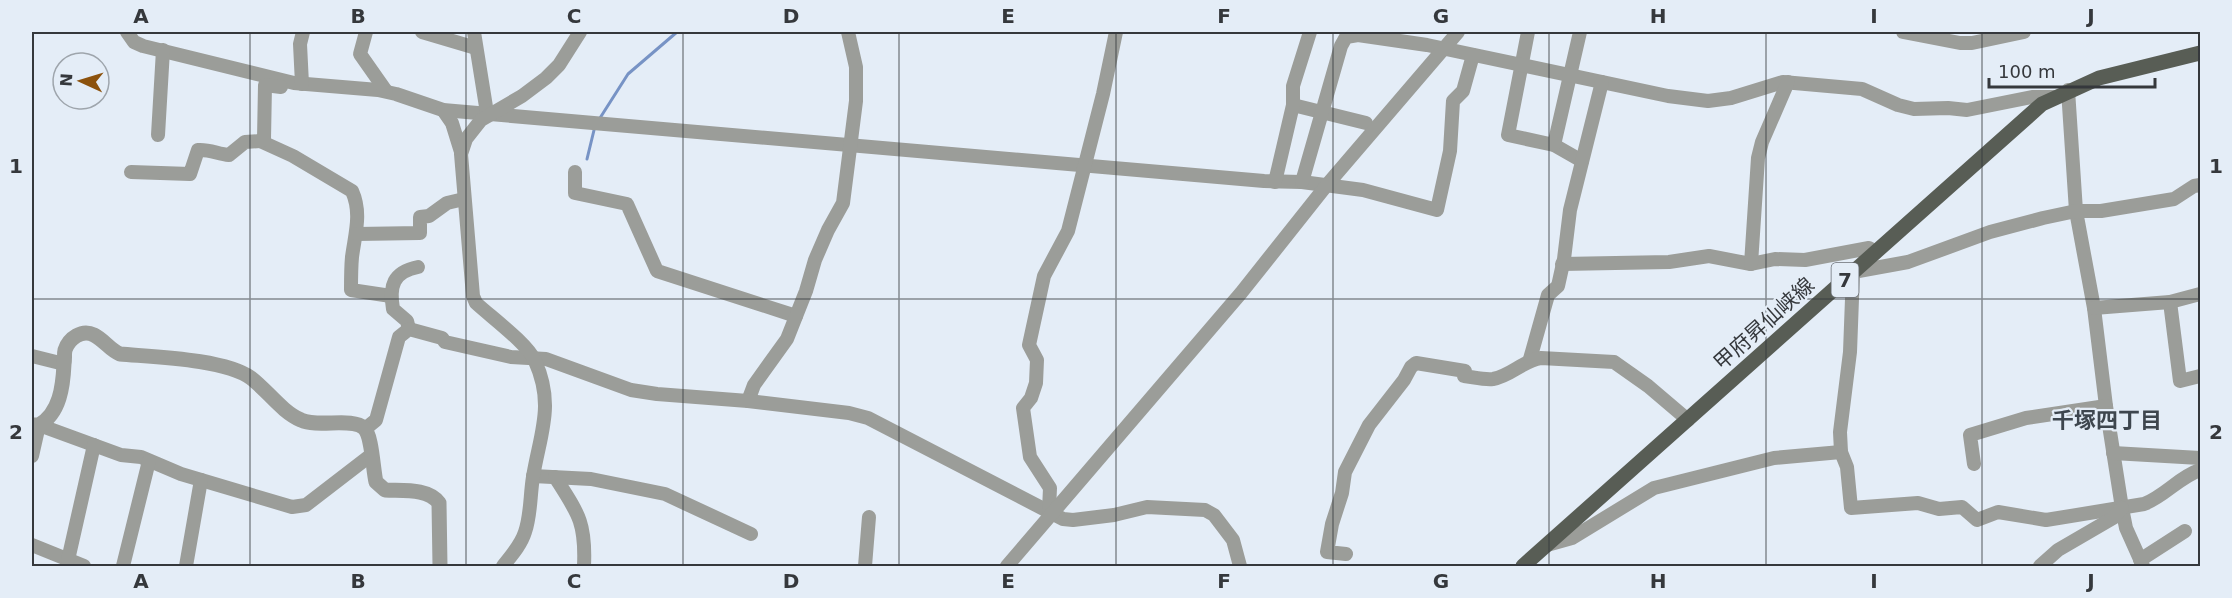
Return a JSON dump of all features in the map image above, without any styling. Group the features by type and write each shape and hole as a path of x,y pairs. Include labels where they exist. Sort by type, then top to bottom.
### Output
{"main road":[{"name":"甲府昇仙峡線","path":"1523,567 2042,104 2099,78 2200,53"}],"street":[{"path":"127,32 134,42 296,83 386,91 443,110 1275,182 1302,182 1387,195 1437,210 1450,151 1453,101 1463,91 1473,55"},
{"path":"296,83 303,32"},
{"path":"366,32 360,54 386,91"},
{"path":"422,32 476,48"},
{"path":"474,32 490,113"},
{"path":"461,154 466,139 481,120 546,78 559,65 580,32"},
{"path":"748,400 754,386 787,339 815,260 843,203 848,146 856,101 856,67 848,32"},
{"path":"1050,511 1050,488 1030,457 1023,408 1031,398 1036,383 1037,360 1029,345 1044,276 1068,231 1116,32"},
{"path":"1275,182 1293,105 1293,86 1310,32"},
{"path":"1007,567 1050,511 1241,293 1326,186 1458,32"},
{"path":"1528,32 1508,135 1554,146 1582,161"},
{"path":"1554,146 1580,32"},
{"path":"1904,32 1960,43 1972,43 2024,32"},
{"path":"1302,182 1341,46 1346,37 1358,35 1443,48 1668,96 1708,101 1731,98 1765,86 1788,82 1862,89 1914,109 1967,110 2032,97 2062,94 2076,211 2094,308 2106,406 2126,528 2141,563 2185,531"},
{"path":"158,135 163,50"},
{"path":"1530,360 1548,295 1558,286 1570,210 1602,82"},
{"path":"1751,264 1758,158 1762,142 1788,82"},
{"path":"260,141 266,135 265,85 284,88 296,83"},
{"path":"1293,105 1366,123"},
{"path":"443,110 458,137 461,154 473,296 476,303 535,359 546,398 543,432 533,476 526,530 521,542 503,567"},
{"path":"131,172 190,174 198,150 206,149 218,154 229,155 245,142 260,141 292,156 352,191 356,199 358,218 352,258 351,290 391,296"},
{"path":"575,172 575,193 627,204 657,271 796,316"},
{"path":"2200,200 2199,185 2174,199 2101,210 2076,211 1990,232 1908,262 1853,272 1850,352 1840,432 1841,452 1847,467 1851,508 1918,503 1939,509 1962,507 1977,520 1998,512 2046,520 2144,504 2158,499 2176,484 2200,470"},
{"path":"357,234 420,233 420,217 429,216 447,203 464,199"},
{"path":"1562,264 1669,262 1709,256 1751,264 1775,259 1805,260 1869,248 1875,253"},
{"path":"409,329 407,321 393,309 391,296 394,281 401,272 418,267"},
{"path":"2094,308 2170,302 2200,294"},
{"path":"2170,302 2180,381 2200,376"},
{"path":"409,329 442,338 445,342 511,357 546,359 631,390 748,400 849,413 868,418 1063,519 1114,515 1147,507 1205,510 1218,519 1233,540 1240,567"},
{"path":"365,429 376,420 399,337 409,329"},
{"path":"35,425 52,414 56,406 65,351 73,337 81,333 95,335 113,351 120,354 203,364 242,373 251,378 299,420 320,424 358,425 365,429 369,438 376,482 380,487 434,496 439,503 440,567"},
{"path":"32,356 64,364"},
{"path":"1346,554 1327,552 1345,472 1369,425 1416,363 1464,371 1464,376 1494,379 1530,360 1541,358 1614,362 1648,386 1688,420"},
{"path":"1974,464 1970,435 2026,418 2106,406"},
{"path":"35,425 121,455 141,458 201,480 286,506 306,505 371,455"},
{"path":"32,456 35,425"},
{"path":"68,560 94,445"},
{"path":"1547,545 1572,537 1654,488 1774,458 1841,452"},
{"path":"2113,453 2200,458"},
{"path":"123,567 149,461"},
{"path":"533,476 591,479 665,494 752,534"},
{"path":"555,477 578,513 585,539 584,567"},
{"path":"186,567 201,480"},
{"path":"2040,567 2058,550 2113,518 2122,508"},
{"path":"865,567 869,517"},
{"path":"32,545 84,567"}],"waterway":[{"path":"600,118 628,74 677,32"},
{"path":"587,159 595,126"}],"district":[{"name":"千塚四丁目","path":"2107,420"}]}
